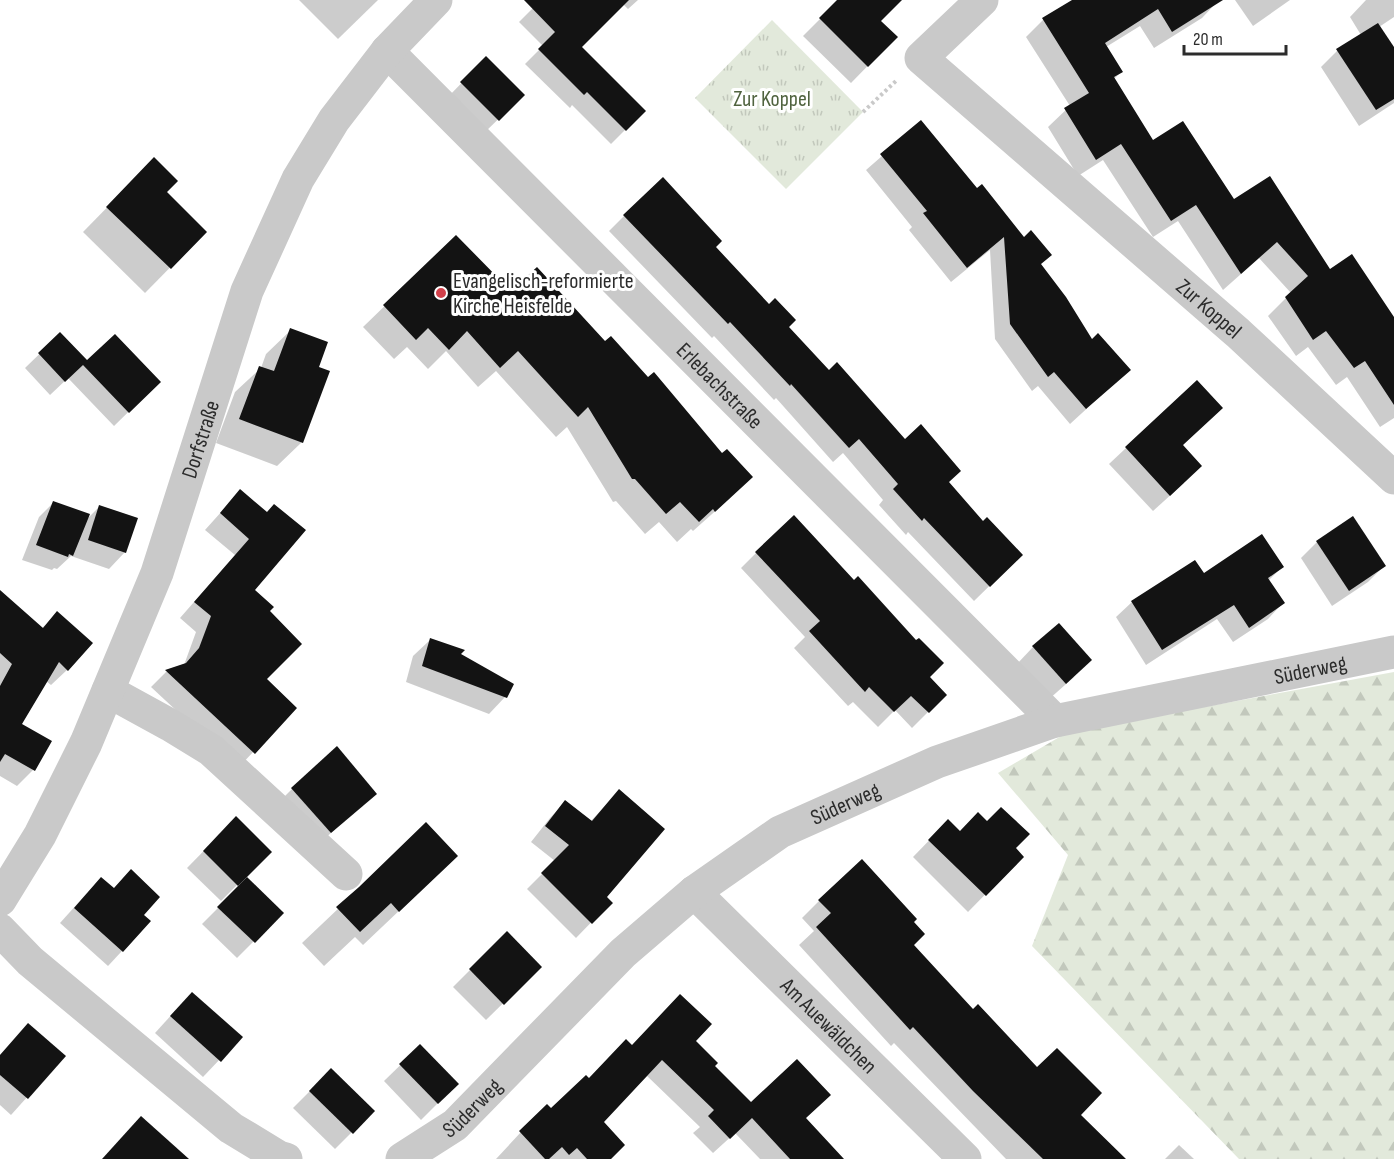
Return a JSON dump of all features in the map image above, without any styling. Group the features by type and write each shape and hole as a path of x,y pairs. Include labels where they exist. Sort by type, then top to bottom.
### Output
{"street":[{"name":"Dorfstraße","path":"0,900 45,825 86,744 157,573 248,291 298,179 334,120 387,51 436,0"},
{"path":"921,58 982,0"},
{"name":"Erlebachstraße","path":"387,51 1055,721"},
{"name":"Zur Koppel","path":"921,58 1238,333 1394,478"},
{"name":"Süderweg","path":"402,1159 455,1125 623,953 694,892 780,832 938,762 1055,721 1394,652"},
{"path":"108,691 211,750 346,874"},
{"name":"Am Auewäldchen","path":"694,892 965,1159"},
{"path":"0,930 30,961 231,1128 286,1159"}],"path":[{"path":"863,112 921,58"}],"green space":[{"name":"Zur Koppel","path":"772,20 863,112 786,189 695,98"},
{"path":"1394,672 1394,1159 1239,1159 1032,946 1068,855 998,773 1068,732"}],"building":[{"path":"524,0 629,0 582,47 646,111 626,131 587,92 584,95 538,49 555,32"},
{"path":"837,0 902,0 881,21 898,37 868,67 819,18"},
{"path":"1072,0 1223,0 1172,32 1158,9 1105,43 1123,72 1114,77 1153,140 1183,121 1234,199 1270,176 1330,269 1352,254 1394,317 1394,405 1365,361 1354,368 1326,331 1313,340 1285,297 1308,276 1277,242 1241,274 1196,205 1171,221 1121,144 1096,160 1064,108 1089,93 1042,18"},
{"path":"1378,23 1394,47 1394,99 1376,110 1336,49"},
{"path":"486,56 525,95 499,121 460,82"},
{"path":"921,120 977,188 982,184 1024,237 1031,230 1052,255 1041,264 1066,297 1092,339 1098,333 1131,370 1086,409 1054,372 1048,377 1010,324 1004,237 967,268 923,213 927,211 880,154"},
{"path":"154,157 178,181 167,192 207,232 171,269 106,207"},
{"path":"663,177 722,241 716,247 769,304 775,298 796,320 789,327 829,370 837,362 905,439 921,424 961,471 949,482 983,521 987,517 1023,555 990,587 924,518 922,521 893,489 898,484 859,439 849,448 791,384 790,386 730,322 728,324 623,215"},
{"path":"456,235 511,291 537,267 605,341 611,336 648,377 654,372 722,453 727,449 753,477 715,512 713,509 699,522 680,502 666,514 635,479 632,479 588,407 578,417 518,351 500,368 467,331 449,350 428,328 416,340 383,305"},
{"path":"290,328 328,342 319,367 330,371 303,443 239,419 259,366 274,371"},
{"path":"60,332 87,360 115,334 161,382 129,413 83,365 65,382 38,353"},
{"path":"1197,380 1223,408 1183,445 1202,466 1170,496 1125,447"},
{"path":"240,489 267,512 274,504 306,530 255,590 274,607 270,611 302,644 267,679 297,708 255,754 165,670 186,663 199,648 211,616 194,602 249,539 220,513"},
{"path":"53,501 90,514 73,556 69,554 68,557 36,545"},
{"path":"99,505 138,518 126,553 88,540"},
{"path":"794,515 854,580 858,576 916,640 919,638 944,663 930,677 947,695 929,713 911,696 894,712 869,687 865,692 809,631 820,621 755,552"},
{"path":"1353,516 1386,566 1349,591 1316,541"},
{"path":"1262,534 1284,567 1268,578 1285,603 1249,628 1234,605 1162,650 1131,601 1195,560 1204,573"},
{"path":"0,590 43,628 57,611 93,643 68,671 59,662 22,724 52,741 35,771 5,754 0,762 0,686 12,664 0,653"},
{"path":"1059,623 1092,660 1066,684 1032,646"},
{"path":"430,638 465,650 461,654 514,684 507,698 422,666"},
{"path":"337,746 377,794 331,833 291,788"},
{"path":"619,789 665,829 607,897 613,903 592,924 541,873 569,845 545,826 565,800 592,821"},
{"path":"1001,807 1030,834 1016,848 1024,857 986,896 928,840 948,819 960,831 978,812 987,821"},
{"path":"236,816 272,852 238,886 203,851"},
{"path":"426,822 458,856 399,912 391,903 360,932 336,907"},
{"path":"862,859 917,919 914,922 925,934 914,945 973,1009 978,1004 1037,1067 1057,1048 1102,1093 1081,1115 1126,1159 1043,1159 973,1091 913,1027 910,1030 816,927 831,913 818,900"},
{"path":"131,869 160,897 144,915 151,921 123,952 74,908 101,877 114,888"},
{"path":"247,877 284,913 255,943 217,907"},
{"path":"507,931 542,967 504,1005 469,969"},
{"path":"192,992 243,1037 221,1062 170,1016"},
{"path":"680,994 712,1024 696,1041 718,1063 715,1066 751,1102 797,1059 831,1095 806,1118 844,1159 790,1159 752,1118 730,1139 708,1116 714,1110 662,1060 604,1122 625,1145 611,1159 587,1159 577,1148 569,1155 562,1147 549,1159 545,1159 519,1131 547,1104 551,1108 586,1075 589,1078 626,1039 632,1045"},
{"path":"28,1023 66,1056 28,1099 0,1075 0,1055"},
{"path":"420,1044 459,1084 438,1104 399,1064"},
{"path":"331,1068 375,1111 353,1134 309,1091"},
{"path":"141,1116 189,1159 102,1159"}],"place":[{"name":"Evangelisch-reformierte Kirche Heisfelde","path":"441,293"}]}
